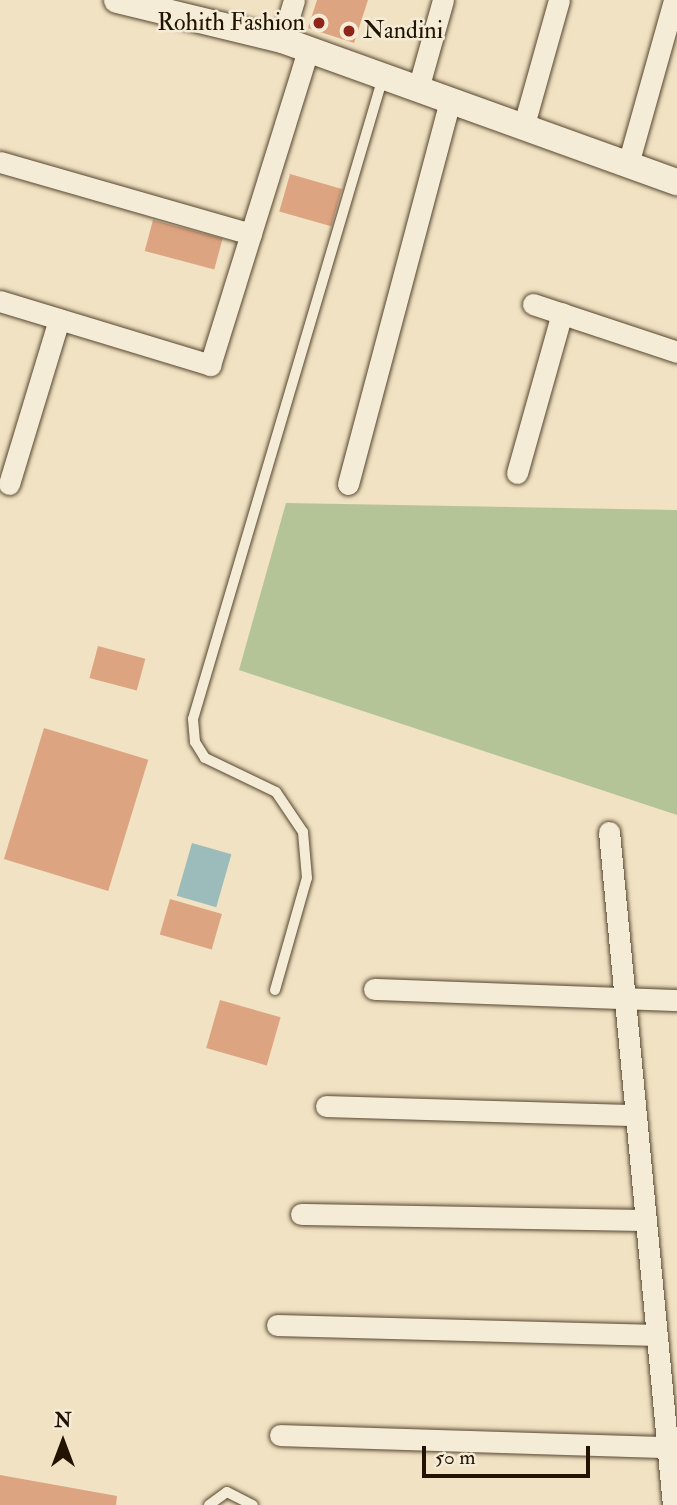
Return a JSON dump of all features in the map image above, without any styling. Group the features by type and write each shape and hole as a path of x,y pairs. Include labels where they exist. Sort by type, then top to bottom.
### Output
{"street":[{"path":"117,0 282,40 677,182"},
{"path":"282,40 294,0"},
{"path":"418,89 443,0"},
{"path":"523,128 559,0"},
{"path":"628,164 674,0"},
{"path":"0,301 210,365 308,50"},
{"path":"348,484 450,101"},
{"path":"0,162 251,234"},
{"path":"533,304 677,352"},
{"path":"517,473 562,313"},
{"path":"9,484 59,319"},
{"path":"609,832 673,1505"},
{"path":"374,989 677,1000"},
{"path":"326,1105 636,1115"},
{"path":"301,1214 646,1220"},
{"path":"277,1325 657,1335"},
{"path":"280,1435 667,1447"}],"lane":[{"path":"275,990 307,878 303,832 276,792 205,758 195,742 194,719 383,77"},
{"path":"209,1505 227,1492 253,1505"}],"green space":[{"path":"286,503 677,510 677,815 239,670"}],"water":[{"path":"192,843 231,854 216,907 177,896"}],"building":[{"path":"317,0 368,0 354,43 308,28"},
{"path":"290,174 342,189 331,226 279,211"},
{"path":"153,220 223,239 214,270 145,251"},
{"path":"98,646 145,659 137,691 89,678"},
{"path":"44,728 148,760 108,891 4,859"},
{"path":"170,899 222,914 212,949 160,935"},
{"path":"220,1000 281,1017 267,1065 206,1048"},
{"path":"0,1475 117,1496 116,1505 0,1505"}],"place":[{"name":"Rohith Fashion","path":"319,23"},
{"name":"Nandini","path":"349,31"}]}
